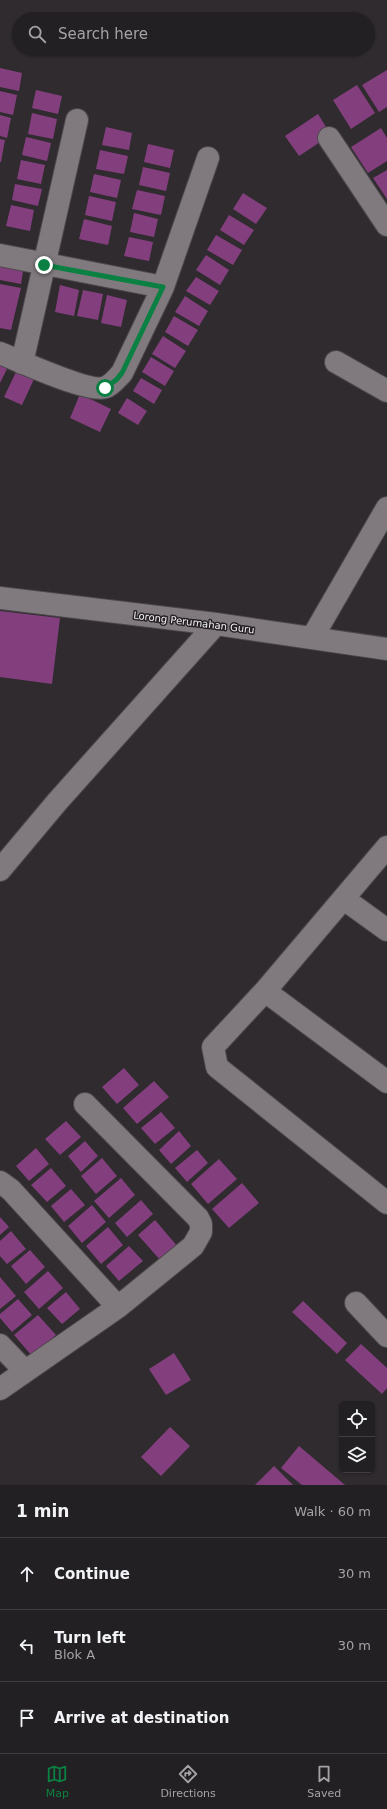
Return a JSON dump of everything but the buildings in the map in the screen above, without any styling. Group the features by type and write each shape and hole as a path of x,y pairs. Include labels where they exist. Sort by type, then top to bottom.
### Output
{"street":[{"path":"22,363 77,120"},
{"path":"330,138 387,226"},
{"path":"0,353 22,363 94,388 105,388 116,380 122,373 163,287 208,158"},
{"path":"0,255 44,265 163,287"},
{"path":"336,362 387,391"},
{"path":"312,638 387,508"},
{"name":"Lorong Perumahan Guru","path":"0,598 216,624 387,649"},
{"path":"0,870 56,802 216,624"},
{"path":"387,847 265,991 213,1047 217,1067 387,1203"},
{"path":"344,899 387,930"},
{"path":"265,991 387,1082"},
{"path":"0,1389 118,1307 193,1246 201,1232 201,1224 198,1218 85,1104"},
{"path":"0,1182 11,1190 118,1307"},
{"path":"356,1303 387,1336"},
{"path":"0,1345 25,1372"}],"route":[{"path":"44,265 163,287 122,373 116,380 105,388"}]}
